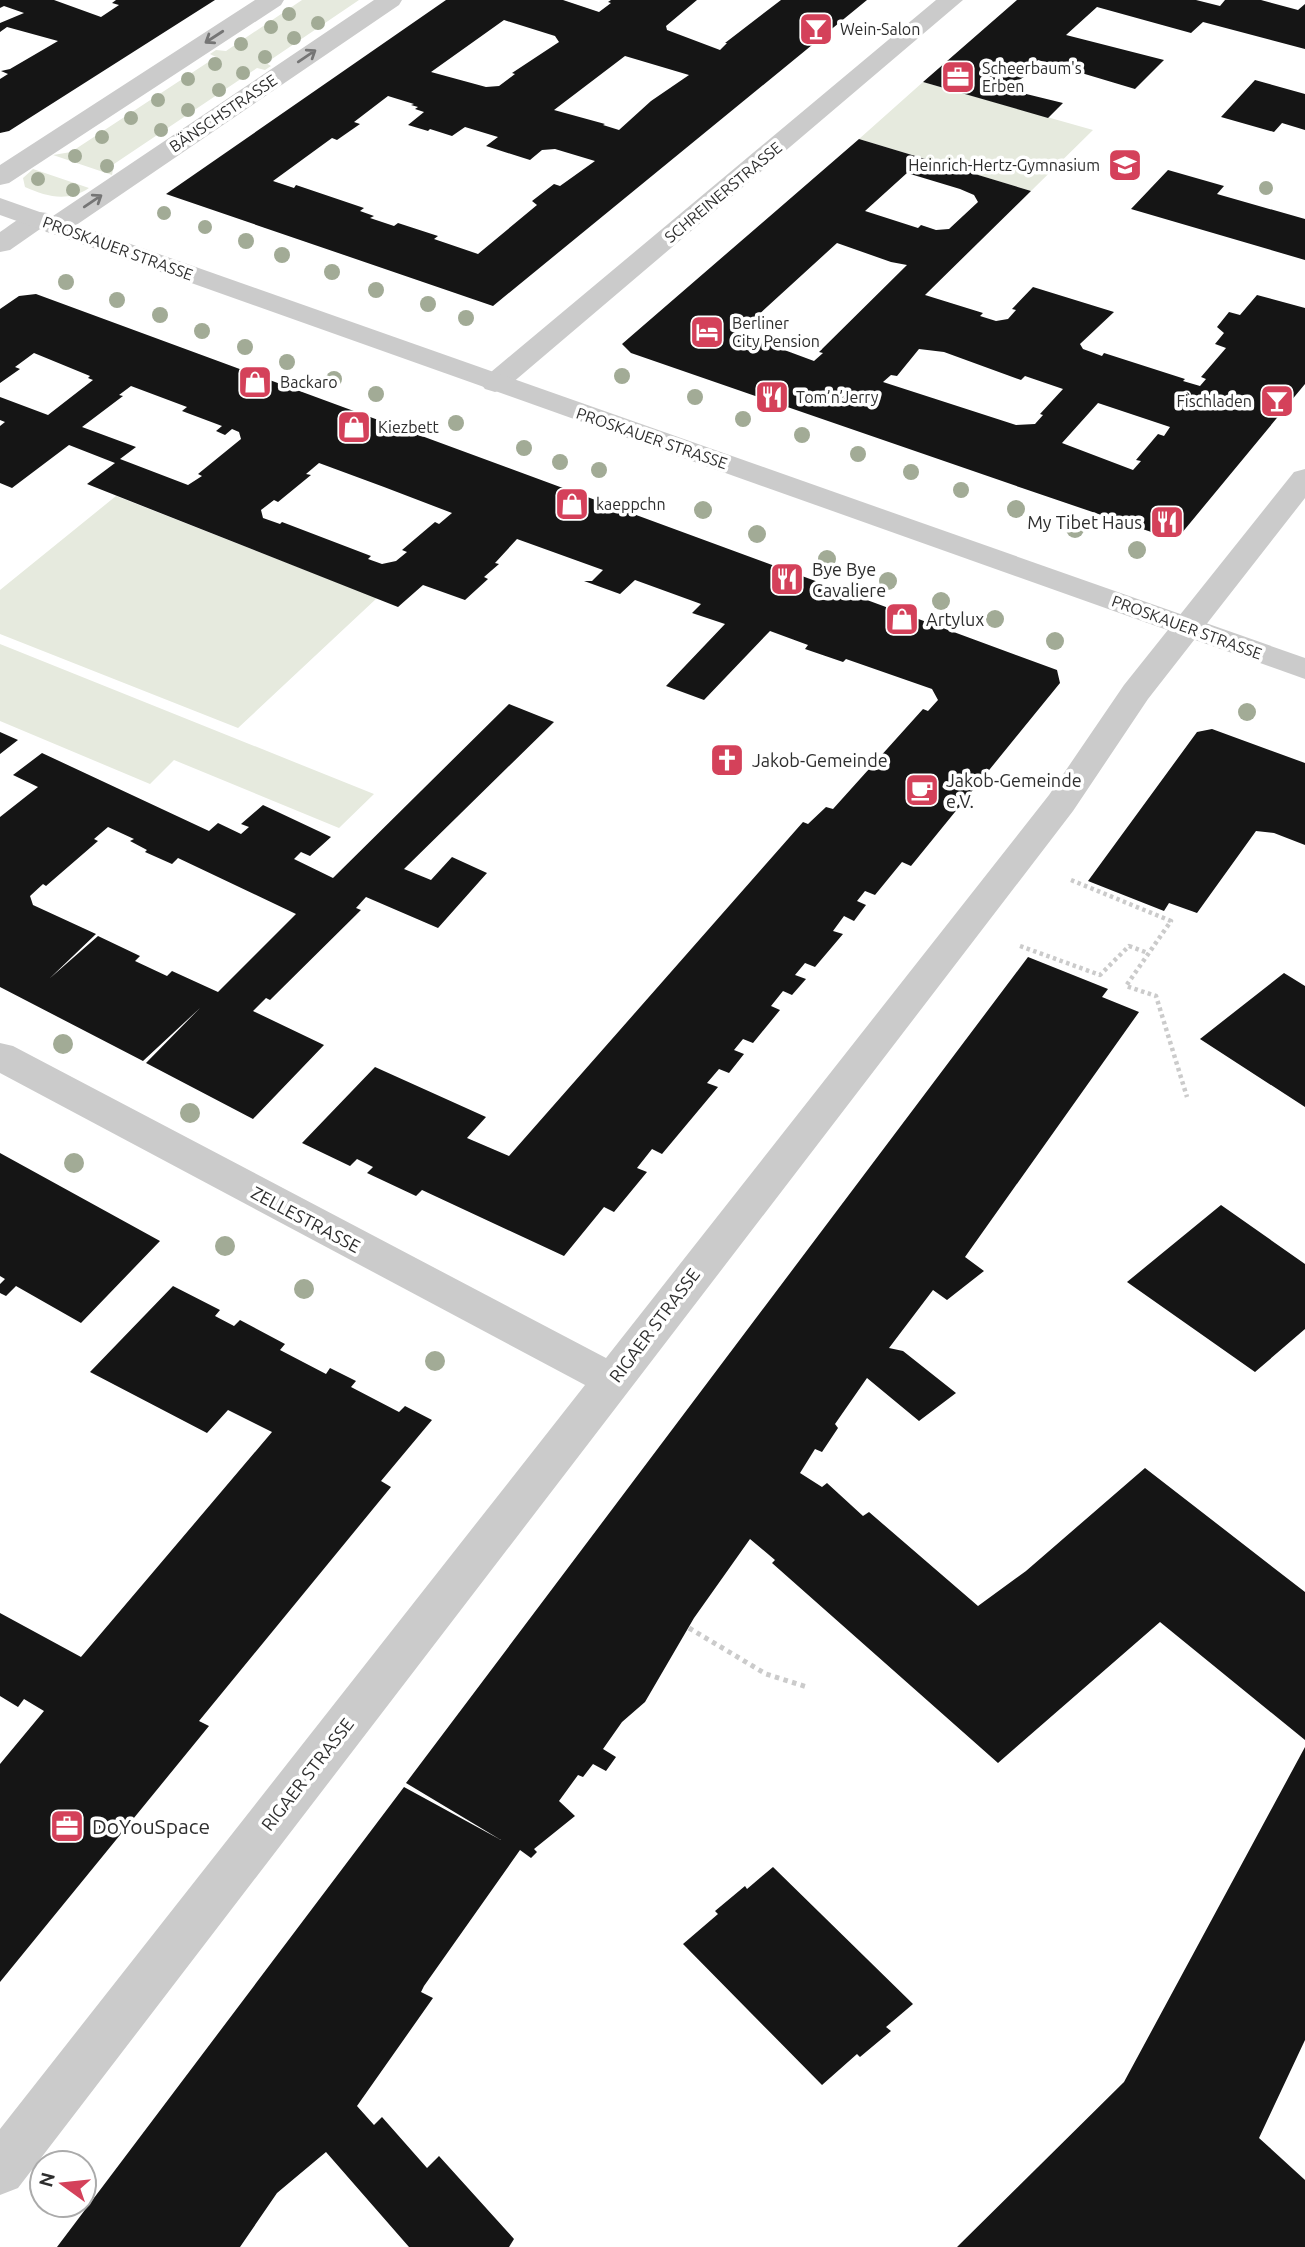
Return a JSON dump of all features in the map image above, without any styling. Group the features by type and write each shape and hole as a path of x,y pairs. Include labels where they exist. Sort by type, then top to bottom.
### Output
{"street":[{"path":"0,177 271,0"},
{"name":"BÄNSCHSTRASSE","path":"0,244 47,222 390,0"},
{"name":"SCHREINERSTRASSE","path":"495,383 951,0"},
{"name":"PROSKAUER STRASSE","path":"0,206 1305,669"},
{"name":"RIGAER STRASSE","path":"0,2170 1061,803 1136,692 1305,478"},
{"name":"ZELLESTRASSE","path":"0,1056 612,1380"}],"path":[{"path":"1071,880 1171,921 1126,986 1156,996 1187,1097"},
{"path":"1020,946 1100,975 1129,947 1148,953"},
{"path":"689,1628 766,1674 807,1687"}],"shaded area":[{"path":"302,0 359,0 266,63 271,66 265,70 257,68 114,164 112,175 53,155 71,152 216,57 210,54 216,50 226,51"},
{"path":"923,82 1093,130 1031,191 859,139"},
{"path":"33,169 89,188 65,196 41,193 25,187 23,178"},
{"path":"116,496 377,598 238,728 0,634 0,590"},
{"path":"0,644 374,794 339,828 174,760 150,784 0,721"}],"building":[{"path":"0,0 54,0 101,17 119,5 112,3 116,0 215,0 9,131 0,133 0,79 8,74 1,71 10,69 58,41 7,27 0,32 0,23 24,13 4,6 0,8"},
{"path":"446,0 563,0 599,12 611,3 608,2 611,0 697,0 666,26 667,30 720,50 725,43 781,0 867,0 493,306 166,194","holes":["504,20 555,36 559,42 512,73 515,74 499,86 486,87 431,72","625,56 689,75 651,101 619,130 554,110","388,96 414,104 411,105 418,107 415,109 424,112 408,125 452,136 465,127 498,137 486,146 530,160 542,150 555,149 595,161 560,186 554,184 532,201 537,205 478,254 434,239 438,236 398,223 394,226 370,218 374,216 360,211 364,208 296,185 294,188 273,181 332,138 337,140 360,124 354,122"]},
{"path":"1017,0 1196,0 1220,6 1225,0 1261,0 1298,10 1305,4 1305,49 1203,22 1191,33 1097,7 1066,35 1164,60 1135,89 1038,60 1027,70 1031,72 1006,89 1063,103 1048,118 923,82"},
{"path":"1255,80 1305,94 1305,130 1282,123 1274,132 1221,117"},
{"path":"859,139 1031,191 925,295 983,313 980,316 996,321 1008,319 1016,310 1012,309 1033,287 1114,312 1080,344 1083,349 1102,356 1104,353 1200,386 1206,379 1201,377 1226,348 1215,344 1224,333 1217,327 1229,312 1240,315 1257,295 1305,308 1305,384 1181,534 1166,537 631,353 622,344","holes":["907,173 960,189 974,195 978,202 949,229 936,230 921,225 918,228 865,211","837,243 907,265 819,352 823,353 814,361 749,337 747,339 733,334 742,326 745,327","919,349 944,352 1021,380 1025,376 1063,389 1040,414 1043,415 1035,424 1016,425 883,382 891,375 897,376","1098,403 1170,427 1164,436 1158,434 1136,460 1141,461 1133,470 1062,443"]},
{"path":"1168,170 1224,186 1217,194 1305,219 1305,260 1131,209"},
{"path":"36,294 1057,670 1060,683 911,866 902,862 875,895 865,891 857,901 866,905 854,921 844,916 833,931 843,934 815,967 805,963 795,975 806,979 792,995 783,991 771,1006 780,1010 753,1043 743,1039 734,1050 744,1054 729,1073 719,1069 707,1083 718,1087 662,1154 652,1149 637,1168 647,1172 614,1212 604,1207 564,1256 422,1190 416,1196 367,1173 373,1167 357,1159 350,1166 302,1143 375,1067 486,1117 467,1138 509,1156 803,822 808,824 826,807 833,809 923,709 928,711 938,700 932,689 846,659 843,662 805,649 808,645 770,631 704,700 666,686 725,624 692,613 701,604 635,580 620,594 584,581 592,581 603,570 517,539 495,563 499,564 484,577 488,579 465,600 423,585 398,607 87,484 115,463 69,445 12,488 0,483 0,426 5,422 0,420 0,397 48,415 93,380 88,378 90,376 34,353 15,367 20,369 0,383 0,309 19,296","holes":["131,386 187,407 182,411 222,426 216,431 225,435 232,429 239,432 241,439 198,474 202,476 188,485 120,459 136,447 82,427 123,396 119,395","319,463 384,487 452,513 439,524 435,522 402,550 407,552 396,561 382,564 368,559 371,556 282,522 280,524 263,518 261,510 274,500 278,502 311,475 306,474"]},
{"path":"509,704 554,722 404,869 431,880 452,857 487,873 438,928 366,897 356,908 361,910 270,1000 266,998 253,1011 324,1045 253,1119 146,1063 200,1008 143,1061 0,987 0,817 38,787 13,775 42,753 209,831 218,823 241,834 249,827 241,824 263,805 331,837 310,856 301,852 294,859 333,878","holes":["108,827 134,839 130,841 147,850 145,852 172,864 178,858 296,914 218,992 172,971 167,976 135,961 140,956 98,936 49,979 96,934 33,905 30,896 43,884 46,886 98,841 94,839"]},
{"path":"1212,729 1305,763 1305,845 1274,833 1256,831 1197,913 1169,903 1164,911 1088,881 1197,732"},
{"path":"0,732 18,740 0,754"},
{"path":"1028,957 1108,989 1102,997 1139,1012 965,1257 984,1271 947,1300 933,1290 889,1348 903,1351 956,1393 919,1421 867,1378 835,1424 838,1428 822,1452 815,1449 800,1473 822,1487 827,1483 863,1516 869,1512 978,1606 1026,1571 1145,1468 1305,1592 1305,1740 1160,1622 998,1763 772,1563 775,1560 750,1539 694,1618 645,1702 622,1722 603,1749 616,1757 606,1771 593,1764 583,1777 578,1775 559,1801 575,1816 534,1849 537,1852 531,1858 520,1850 424,1986 421,1992 433,1998 357,2106 374,2125 382,2117 427,2168 439,2156 514,2239 509,2247 409,2247 326,2152 277,2193 240,2247 57,2247 78,2219 98,2219 98,2193 404,1787 501,1840 406,1783"},
{"path":"1284,973 1305,986 1305,1107 1200,1039"},
{"path":"0,1153 160,1241 81,1323 16,1286 6,1296 0,1293 0,1284 5,1279 0,1276"},
{"path":"1221,1205 1305,1264 1305,1329 1255,1372 1127,1282"},
{"path":"173,1286 220,1310 215,1316 234,1326 240,1320 285,1344 280,1350 326,1374 330,1368 356,1381 351,1387 399,1412 405,1406 432,1420 381,1481 391,1487 199,1721 209,1726 0,1982 0,1764 44,1711 24,1699 18,1707 0,1696 0,1613 81,1657 272,1432 228,1410 207,1433 90,1372"},
{"path":"1305,1747 1305,2040 1259,2138 1305,2180 1305,2247 957,2247 1124,2082"},
{"path":"773,1867 913,2004 886,2027 891,2031 860,2057 857,2054 822,2085 683,1944 718,1914 715,1911"}],"place":[{"name":"Wein-Salon","path":"816,29"},
{"name":"Scheerbaum's Erben","path":"958,77"},
{"name":"Heinrich-Hertz-Gymnasium","path":"1125,165"},
{"name":"Berliner City Pension","path":"707,332"},
{"name":"Backaro","path":"255,382"},
{"name":"Tom’n’Jerry","path":"772,397"},
{"name":"Fischladen","path":"1277,401"},
{"name":"Kiezbett","path":"354,427"},
{"name":"kaeppchn","path":"572,504"},
{"name":"My Tibet Haus","path":"1167,522"},
{"name":"Bye Bye Cavaliere","path":"787,579"},
{"name":"Artylux","path":"902,619"},
{"name":"Jakob-Gemeinde","path":"727,760"},
{"name":"Jakob-Gemeinde e.V.","path":"922,790"},
{"name":"DoYouSpace","path":"67,1826"}]}
